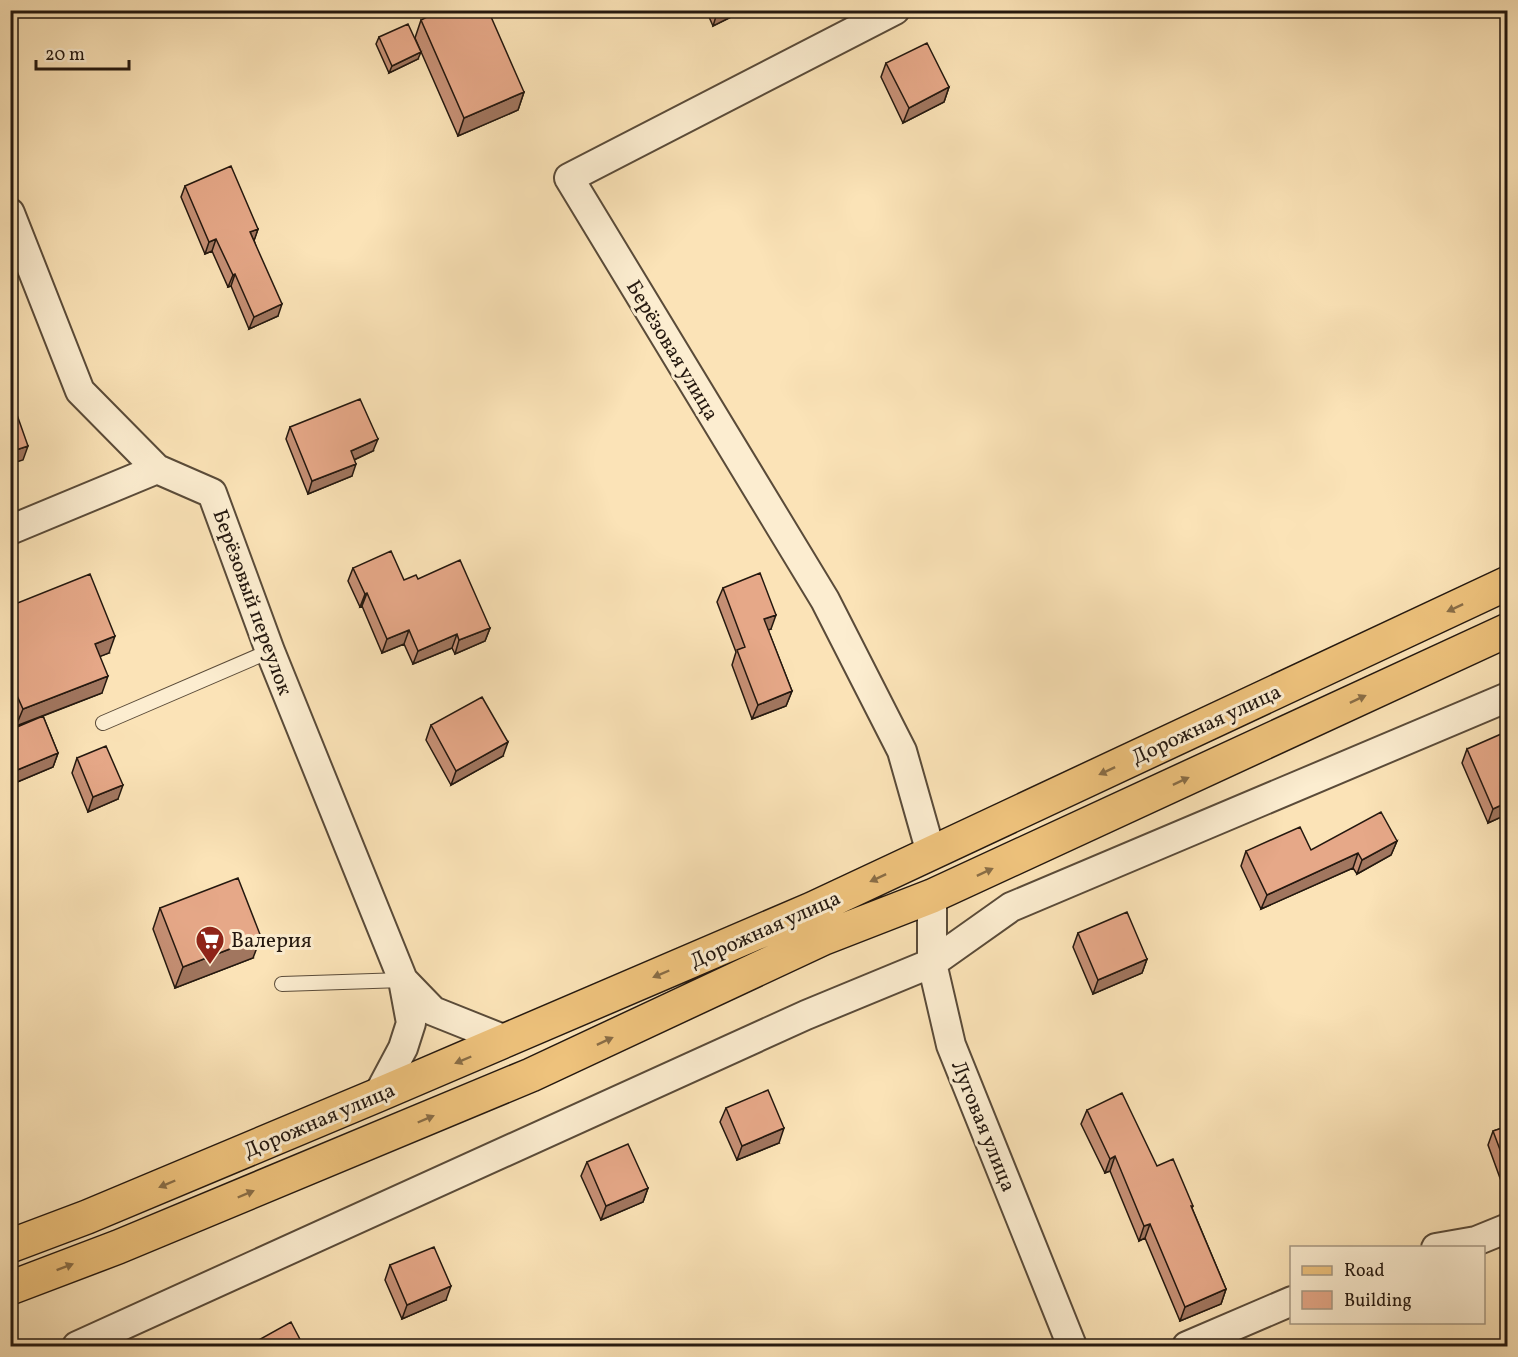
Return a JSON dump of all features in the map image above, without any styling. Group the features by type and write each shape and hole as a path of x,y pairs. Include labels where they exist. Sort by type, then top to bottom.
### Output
{"main road":[{"name":"Дорожная улица","path":"10,1246 87,1217 508,1041 812,909 1508,583"},
{"name":"Дорожная улица","path":"10,1288 118,1247 531,1075 824,938 932,896 1508,630"}],"street":[{"name":"Берёзовая улица","path":"895,10 568,178 825,600 902,751 931,853"},
{"name":"Берёзовый переулок","path":"10,213 80,391 157,469 212,493 270,651 403,980 411,1023 403,1048 378,1095"},
{"path":"10,530 157,469"},
{"path":"77,1347 806,1015 932,963 1011,907 1508,697"},
{"name":"Луговая улица","path":"932,896 932,963 951,1045 1072,1347"},
{"name":"Берёзовый переулок","path":"403,980 433,1011 508,1041"},
{"path":"1446,1246 1476,1240 1508,1228"},
{"path":"1187,1347 1290,1302"}],"lane":[{"path":"103,723 270,651"},
{"path":"282,984 403,980"}],"building":[{"path":"441,10 488,10 524,92 464,118 421,20"},
{"path":"408,24 421,52 392,66 379,37"},
{"path":"927,43 949,87 909,108 886,63"},
{"path":"231,166 258,229 250,232 282,304 254,317 216,239 209,242 185,186"},
{"path":"10,395 28,446 10,452"},
{"path":"360,399 378,439 351,451 356,464 312,481 290,427"},
{"path":"391,551 404,580 416,575 418,579 460,560 490,628 459,640 457,634 418,651 409,630 387,639 367,593 365,594 353,568"},
{"path":"760,573 776,615 764,619 792,691 758,705 737,650 745,647 723,588"},
{"path":"90,574 115,636 95,644 108,676 23,709 10,680 10,606"},
{"path":"482,697 508,742 456,771 431,725"},
{"path":"43,716 58,753 10,773 10,730"},
{"path":"1508,731 1508,802 1493,809 1467,749"},
{"path":"106,746 123,785 93,797 77,758"},
{"path":"1381,812 1397,841 1362,860 1358,853 1267,895 1246,851 1300,827 1311,850"},
{"path":"238,878 261,937 183,967 160,908"},
{"path":"1127,912 1147,959 1098,980 1078,933"},
{"path":"768,1090 784,1128 742,1146 726,1108"},
{"path":"1122,1093 1157,1166 1173,1159 1226,1289 1185,1307 1150,1224 1144,1226 1115,1156 1110,1159 1087,1110"},
{"path":"1508,1126 1508,1171 1493,1131"},
{"path":"628,1144 648,1188 606,1206 587,1162"},
{"path":"434,1247 451,1286 407,1305 390,1265"},
{"path":"291,1322 304,1347 246,1347"}],"place":[{"name":"Валерия","path":"210,966"}]}
